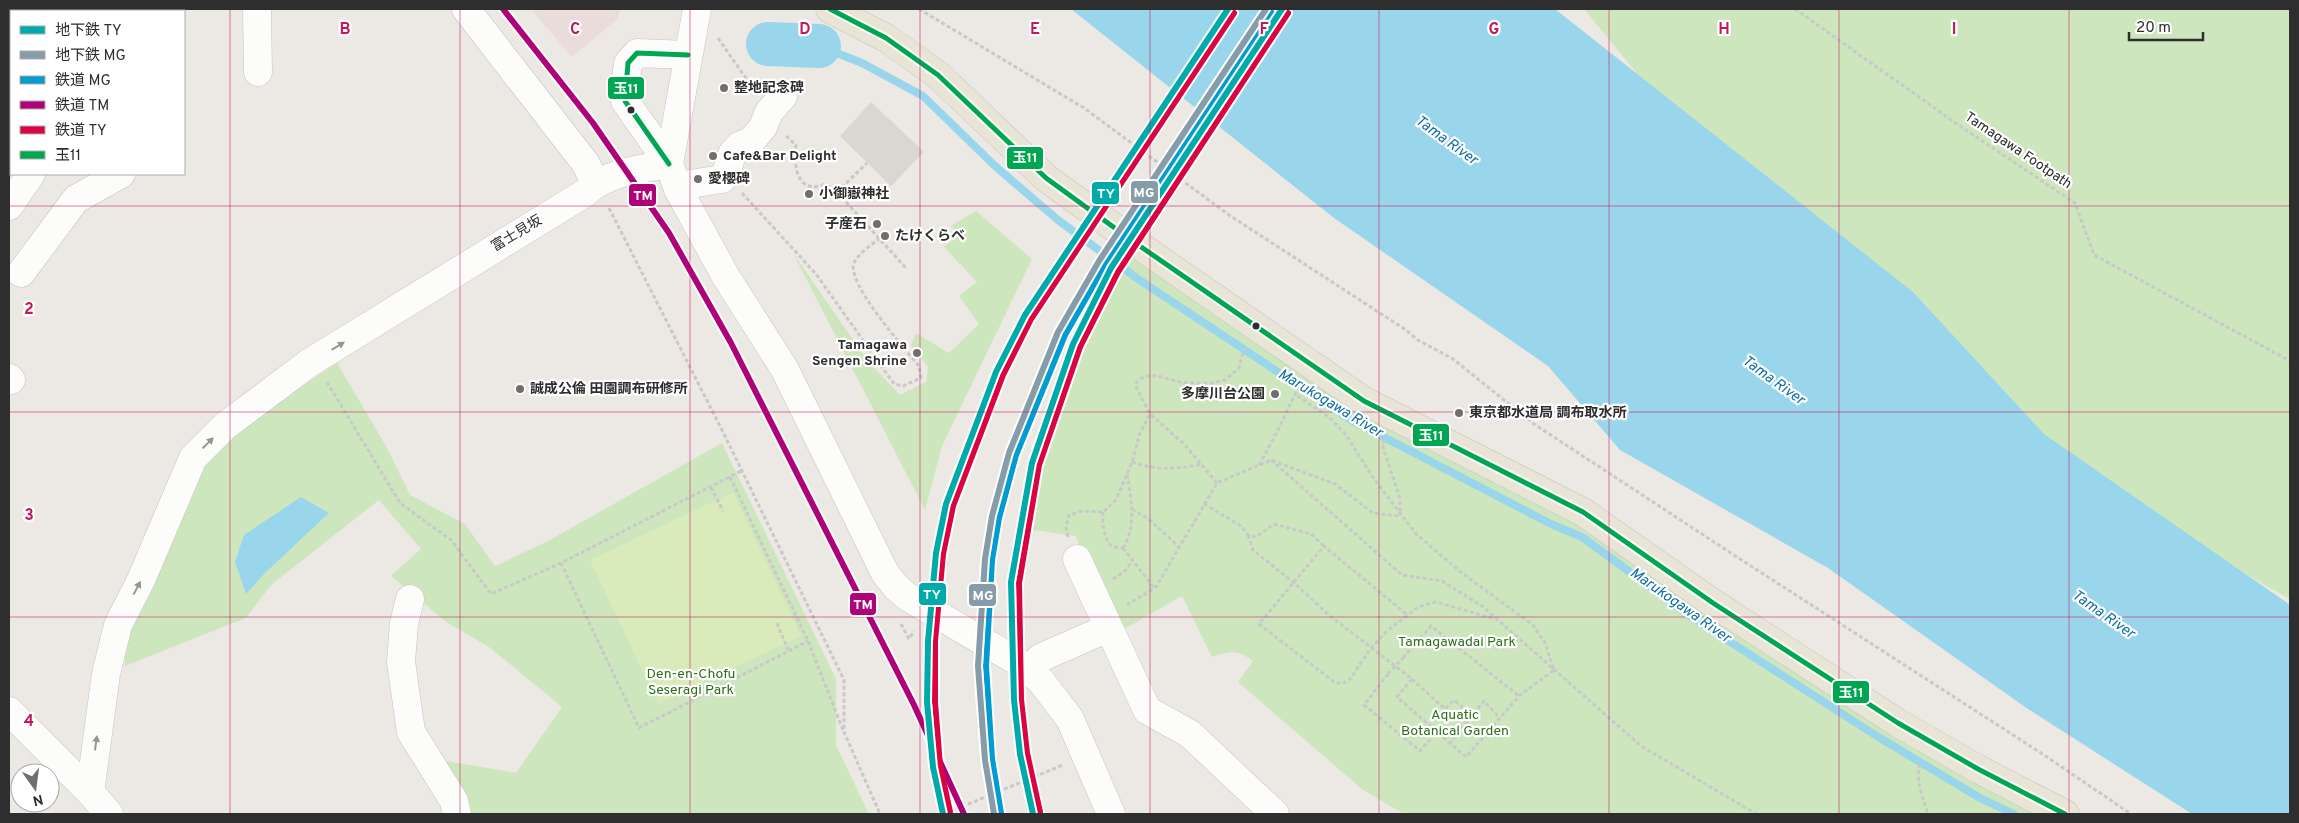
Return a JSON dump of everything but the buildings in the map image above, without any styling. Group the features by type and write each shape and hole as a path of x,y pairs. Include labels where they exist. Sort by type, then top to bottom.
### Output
{"main road":[{"path":"830,9 886,38 919,61 938,75 1046,178 1142,248 1364,401 1583,512 1713,603 1898,723 1978,769 2065,814"}],"street":[{"path":"257,9 258,72"},
{"path":"466,9 586,164 595,183 629,172 669,164"},
{"path":"669,164 697,9"},
{"path":"688,55 637,53 628,63 624,96 669,164 678,189 726,277 784,368 886,573 896,587 909,598 1020,662 1032,671 1070,719 1111,814"},
{"path":"678,189 690,184 722,179 726,174 732,154 739,146 751,140 763,127 776,104"},
{"path":"9,206 30,175"},
{"path":"21,273 76,199 119,175"},
{"name":"富士見坂","path":"90,792 106,674 118,624 141,580 193,458 225,426 309,363 585,193 595,183"},
{"path":"1077,559 1147,710 1190,734 1275,814"},
{"path":"410,599 404,623 401,662 411,732 454,801 457,814"},
{"path":"1032,671 1040,658 1106,623"},
{"path":"9,711 90,792 109,814"}],"path":[{"path":"919,9 1084,108 1229,215 1406,330 1418,340 1453,359 1496,391 1534,424 2041,752 2131,814"},
{"name":"Tamagawa Footpath","path":"1795,9 1956,124 2074,203 2094,254 2290,361"},
{"path":"716,35 776,104 775,123 778,134 788,136 796,145 796,171 801,181 810,187 818,187 825,184 837,192 906,268"},
{"path":"837,192 867,163"},
{"path":"726,174 816,274 894,384 903,386 921,378 919,366 861,292 854,274 854,264 867,247 879,239"},
{"path":"595,183 616,219 726,436 741,471 844,680 844,732"},
{"path":"1217,483 1202,464 1150,414 1136,387 1137,381 1145,376 1158,376 1184,384 1212,383 1225,380 1234,374 1239,368 1241,359"},
{"path":"309,363 322,372 400,503 451,540 491,594 561,563 741,471"},
{"path":"1259,465 1276,434 1294,394 1329,417 1346,435 1400,516 1416,534 1444,558 1533,625 1545,642 1554,670"},
{"path":"1150,414 1140,433 1132,462 1116,500 1103,512 1102,521 1108,542 1112,547 1123,548 1154,588"},
{"path":"1382,444 1400,499 1400,516"},
{"path":"1106,623 1154,588 1217,483 1270,460 1335,484 1373,514 1400,516"},
{"path":"1270,460 1402,575 1442,581 1482,606 1641,746 1756,814"},
{"path":"1132,462 1148,468 1160,469 1202,464"},
{"path":"1123,548 1130,530 1132,510 1127,474"},
{"path":"730,477 808,640 844,732 880,814"},
{"path":"711,487 724,511"},
{"path":"1204,504 1241,526 1248,535 1254,550 1330,616 1412,678 1445,709 1454,700 1472,716"},
{"path":"1132,510 1150,520 1179,547"},
{"path":"1077,559 1066,527 1070,515 1082,511 1103,512"},
{"path":"1248,535 1256,537 1274,524 1310,534 1406,614"},
{"path":"1324,546 1259,624 1334,682 1342,684 1350,679 1371,648 1406,614 1418,607 1436,602 1498,620"},
{"path":"561,563 639,728 808,640"},
{"path":"777,623 788,650"},
{"path":"1436,733 1420,751 1364,705 1388,674 1431,626 1519,696"},
{"path":"1412,678 1397,697 1436,733 1466,757 1519,696 1554,670"},
{"path":"1449,744 1484,702 1499,717"},
{"path":"944,814 1057,767"},
{"path":"1918,771 1921,792 1928,814"}],"shaded area":[{"path":"531,9 621,9 617,19 572,57"},
{"path":"871,102 924,152 891,186 840,136"}],"green space":[{"path":"1584,9 2290,9 2290,599 1880,369"},
{"path":"976,211 1032,259 942,446 925,510 793,253 867,360 900,395 926,382 928,367 911,345 916,333 949,353 979,324 959,296 977,282 944,247 957,236 952,225"},
{"name":"Tamagawadai Park","path":"1134,242 1364,401 1583,512 2065,814 1404,814 1363,790 1238,682 1253,661 1242,654 1233,652 1212,657 1182,596 1112,636 1076,536 1019,528 1043,424 1116,271"},
{"name":"Den-en-Chofu Seseragi Park","path":"337,363 386,446 410,495 465,524 495,566 548,541 722,443 836,679 836,745 869,814 457,814 429,758 516,773 562,707 489,647 446,622 391,576 421,549 379,500 271,585 246,618 125,666 125,637 196,462 229,435"},
{"path":"733,492 801,636 658,704 590,560"}],"water":[{"name":"Tama River","path":"1071,9 1555,9 1913,292 2044,434 2290,605 2290,814 2192,814 2028,709 1828,568 1620,450 1548,366 1334,218"},
{"path":"301,497 329,513 265,573 246,594 235,562 244,535"}],"waterway":[{"name":"Marukogawa River","path":"819,36 819,46 862,63 923,96 995,166 1058,220 1138,279 1351,420 1551,524 1582,537 1690,616 1875,735 1980,798 2014,814"},
{"name":"Marukogawa River","path":"768,44 819,46"}],"metro line":[{"name":"TY","path":"943,814 933,767 927,702 928,641 936,553 946,504 996,372 1025,315 1228,9"},
{"name":"MG","path":"994,814 985,760 978,666 985,559 992,516 1009,453 1058,332 1099,261 1266,9"},
{"name":"TY","path":"1033,814 1020,754 1014,700 1011,582 1032,463 1073,344 1111,268 1282,9"}],"rail line":[{"name":"TM","path":"503,9 593,123 669,233 731,343 914,705 964,814"},
{"name":"TY","path":"950,812 940,766 935,702 935,641 943,554 953,506 1003,375 1031,319 1234,13"},
{"name":"MG","path":"1001,813 992,759 986,666 992,560 999,518 1016,455 1065,335 1105,265 1272,13"},
{"name":"TY","path":"1040,812 1027,753 1021,699 1019,583 1039,465 1080,347 1118,272 1288,13"}],"transit line":[{"name":"玉11","path":"830,9 886,38 938,75 1046,178 1134,242 1364,401 1583,512 1713,603 1898,723 1978,769 2065,814"},
{"name":"玉11","path":"669,164 625,101 628,63 637,53 688,55"}],"place":[{"name":"整地記念碑","path":"724,88"},
{"name":"Cafe&Bar Delight","path":"713,156"},
{"name":"愛櫻碑","path":"698,179"},
{"name":"小御嶽神社","path":"809,194"},
{"name":"子産石","path":"877,224"},
{"name":"たけくらべ","path":"885,236"},
{"name":"Tamagawa Sengen Shrine","path":"917,353"},
{"name":"誠成公倫 田園調布研修所","path":"520,389"},
{"name":"多摩川台公園","path":"1275,394"},
{"name":"東京都水道局 調布取水所","path":"1459,413"}],"park label":[{"name":"Aquatic Botanical Garden","path":"1455,724"}]}
